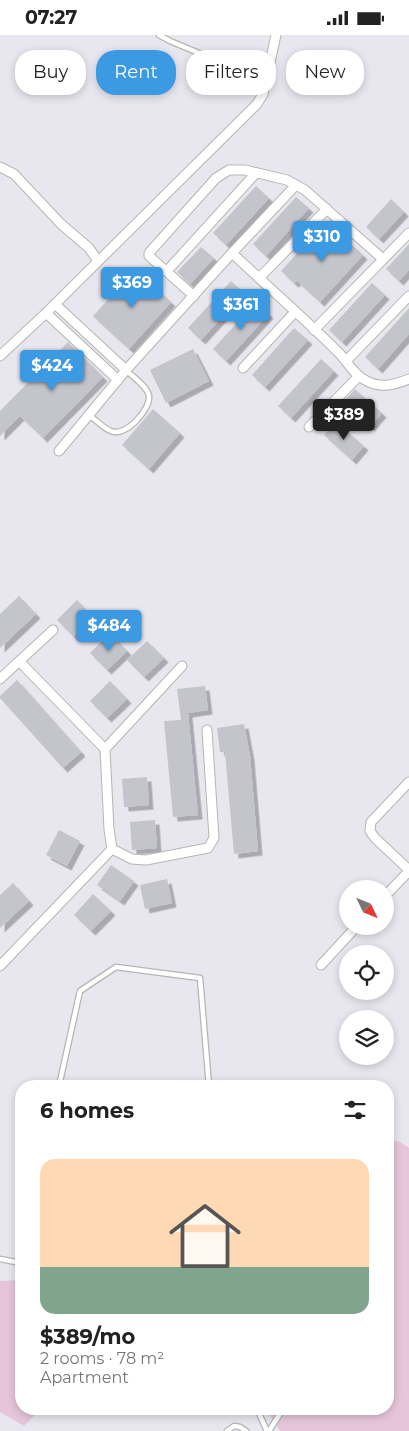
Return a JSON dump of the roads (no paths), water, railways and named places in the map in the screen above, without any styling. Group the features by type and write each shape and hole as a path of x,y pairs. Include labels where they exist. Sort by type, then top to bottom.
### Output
{"street":[{"path":"273,50 276,35"},
{"path":"0,356 257,105 262,95"},
{"path":"0,167 14,174 61,224 89,248 98,261"},
{"path":"194,296 149,256 150,251 216,178 228,170 245,170 287,180 296,185 327,209 383,259"},
{"path":"167,271 256,173"},
{"path":"59,451 126,370 296,185"},
{"path":"259,278 327,209"},
{"path":"314,330 409,233"},
{"path":"232,253 365,381 378,385 394,385 409,379"},
{"path":"346,361 409,296"},
{"path":"55,304 126,370"},
{"path":"243,368 294,312"},
{"path":"46,313 118,380"},
{"path":"309,427 359,376"},
{"path":"0,679 53,630"},
{"path":"20,662 105,749 109,829 112,849"},
{"path":"105,749 182,666"},
{"path":"112,849 132,859 146,861 208,848 214,838 207,730"},
{"path":"394,886 409,870 370,831 372,822 409,783"},
{"path":"0,965 112,849"},
{"path":"321,965 349,935"}],"lane":[{"path":"159,35 192,50"},
{"path":"90,415 111,431 121,433 129,428 148,405 149,396 146,390 126,370"},
{"path":"60,1080 80,991 116,967 200,978 208,1080"},
{"path":"0,1259 15,1261"},
{"path":"260,1415 268,1431 279,1415"},
{"path":"227,1431 234,1426 246,1431"}]}
